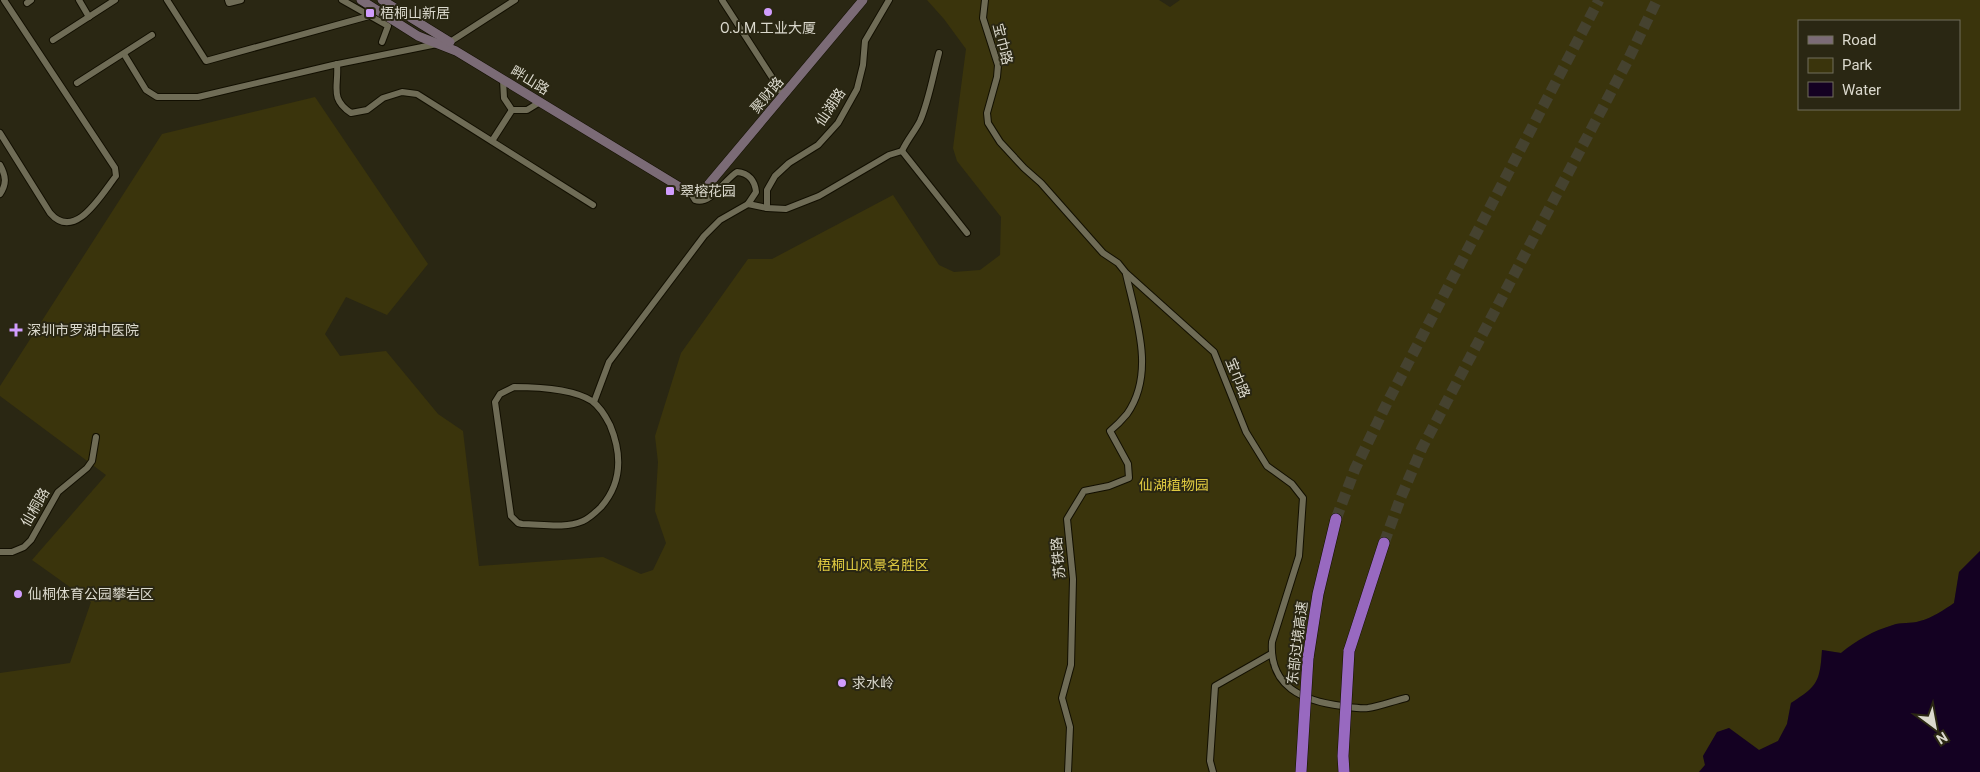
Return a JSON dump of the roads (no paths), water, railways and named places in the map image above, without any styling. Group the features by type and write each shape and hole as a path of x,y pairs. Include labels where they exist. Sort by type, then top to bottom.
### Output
{"highway":[{"name":"东部过境高速","path":"1301,772 1308,658 1318,594 1336,519"},
{"path":"1344,772 1343,756 1349,650 1384,543"}],"street":[{"path":"0,133 50,213 64,223 73,222 84,216 116,176 116,168 4,0"},
{"path":"79,0 89,16"},
{"path":"53,40 115,0"},
{"path":"167,0 206,61 370,16"},
{"path":"228,0 229,3 241,0"},
{"path":"342,0 388,26 382,42"},
{"name":"畔山路","path":"361,0 418,36 456,51 686,190"},
{"path":"382,0 450,42 515,0"},
{"path":"722,0 784,96"},
{"name":"聚财路","path":"686,190 702,188 708,185 863,0"},
{"name":"仙湖路","path":"767,208 767,190 776,176 789,163 818,145 838,123 857,89 863,65 865,41 889,0"},
{"name":"宝巾路","path":"986,0 983,18 998,65 998,77 987,114 988,123 1000,142 1024,168 1042,183 1103,253 1118,263 1126,273 1214,352 1246,432 1267,466 1292,484 1303,498 1299,556 1272,642 1271,654"},
{"path":"77,83 152,35"},
{"path":"124,54 146,90 157,97 198,97 337,64 438,44"},
{"path":"902,151 907,140 920,122 939,53"},
{"path":"337,64 338,80 336,95 342,107 351,113 368,110 383,98 402,92 417,94 593,205"},
{"path":"503,80 504,98 512,110"},
{"path":"512,110 527,110 540,102"},
{"path":"492,141 512,110"},
{"path":"748,204 786,209 819,196 889,154 902,151"},
{"path":"902,151 967,233"},
{"path":"0,165 5,176 5,182 0,194"},
{"path":"594,402 608,362 704,236 720,220 748,204 756,192 756,186 749,176 742,172 737,172 729,176 715,193 704,201 695,200 686,190"},
{"name":"苏铁路","path":"1068,772 1070,727 1062,698 1072,665 1073,579 1067,519 1084,491 1109,486 1129,478 1128,464 1110,431 1127,414 1141,384 1143,348 1126,273"},
{"path":"519,387 577,394 594,402 608,421 617,445 618,469 611,493 596,513 578,523 561,525 518,523 512,516 509,508 495,407 497,398 504,390 519,387"},
{"name":"仙桐路","path":"0,552 12,552 24,547 31,540 58,492 87,468 92,461 96,437"},
{"path":"1213,772 1210,761 1215,686 1271,654 1278,674 1284,684 1299,696 1335,705 1367,709 1406,698"}],"water":[{"path":"1980,551 1980,772 1699,772 1705,765 1703,756 1717,732 1729,728 1759,750 1778,741 1787,724 1791,703 1807,692 1816,682 1820,669 1822,650 1841,653 1872,633 1896,624 1924,620 1938,614 1954,603 1959,572"}],"tunnel":[{"path":"1336,519 1355,469 1387,403 1599,0"},
{"path":"1384,543 1422,448 1627,62 1657,0"}],"place":[{"name":"O.J.M.工业大厦","path":"768,12"},
{"name":"梧桐山新居","path":"370,13"},
{"name":"翠榕花园","path":"670,191"},
{"name":"深圳市罗湖中医院","path":"16,330"},
{"name":"仙桐体育公园攀岩区","path":"18,594"},
{"name":"求水岭","path":"842,683"}],"park label":[{"name":"仙湖植物园","path":"1174,485"},
{"name":"梧桐山风景名胜区","path":"873,565"}]}
